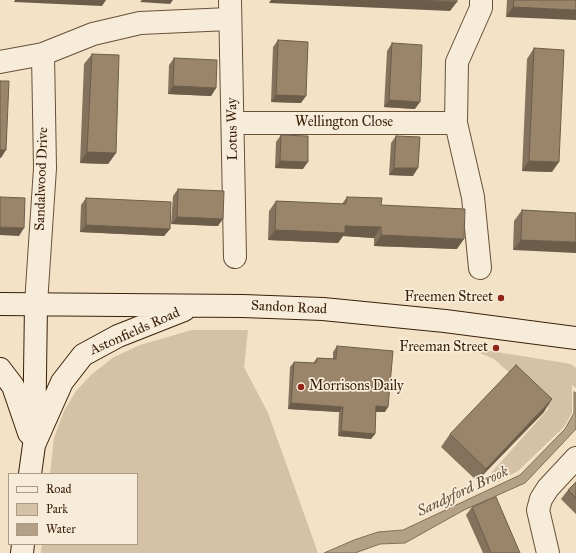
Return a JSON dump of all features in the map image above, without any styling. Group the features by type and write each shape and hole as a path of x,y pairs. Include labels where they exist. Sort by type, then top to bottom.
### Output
{"street":[{"path":"480,268 473,197 456,123 457,62 481,8 481,0"},
{"path":"0,62 43,54 93,34 140,23 229,10"},
{"name":"Lotus Way","path":"229,10 233,123 235,257"},
{"name":"Sandalwood Drive","path":"36,304 44,168 43,54"},
{"name":"Wellington Close","path":"233,123 456,123"},
{"name":"Sandon Road","path":"0,304 323,309 445,321 576,338"},
{"name":"Astonfields Road","path":"30,473 34,445 36,304"},
{"name":"Astonfields Road","path":"34,445 62,382 83,355 118,336 194,306"},
{"name":"Astonfields Road","path":"0,369 12,386 34,445"},
{"path":"548,553 538,510 541,499 548,488 576,458"}],"green space":[{"path":"192,330 248,330 244,367 268,413 318,553 41,553 42,545 138,545 138,473 50,473 54,438 64,411 76,391 92,374 114,357 140,345"},
{"path":"466,347 571,364 576,368 576,388 572,385 572,413 564,427 518,471 498,482 491,473 549,408 494,359"}],"water":[{"path":"574,392 576,393 576,429 525,483 464,510 405,543 380,544 355,553 324,553 354,540 378,532 403,530 520,475 565,429 574,413"}],"building":[{"path":"413,0 457,0 457,2"},
{"path":"514,0 576,0 576,10 513,7"},
{"path":"278,40 308,42 306,96 276,95"},
{"path":"392,43 422,45 420,102 389,100"},
{"path":"534,48 564,50 559,162 529,161"},
{"path":"92,54 119,55 116,153 87,152"},
{"path":"174,58 217,60 216,88 173,86"},
{"path":"0,81 9,81 6,150 0,150"},
{"path":"281,135 308,136 308,162 280,161"},
{"path":"396,136 420,137 418,168 394,168"},
{"path":"178,189 224,191 223,219 177,217"},
{"path":"0,197 25,198 24,228 0,227"},
{"path":"347,197 382,198 381,205 465,209 464,239 381,235 381,227 345,226 345,233 275,230 276,201 346,204"},
{"path":"86,198 171,202 170,229 86,225"},
{"path":"522,210 576,213 576,242 521,240"},
{"path":"337,346 393,351 388,407 376,406 375,434 341,431 343,407 291,403 294,362 316,363 317,358 336,359"},
{"path":"516,365 552,399 486,469 450,434"},
{"path":"576,482 576,498 568,490"},
{"path":"496,497 520,553 491,553 472,507"}],"place":[{"name":"Freemen Street","path":"501,298"},
{"name":"Freeman Street","path":"496,348"},
{"name":"Morrisons Daily","path":"301,387"}],"water label":[{"name":"Sandyford Brook","path":"463,492"}]}
